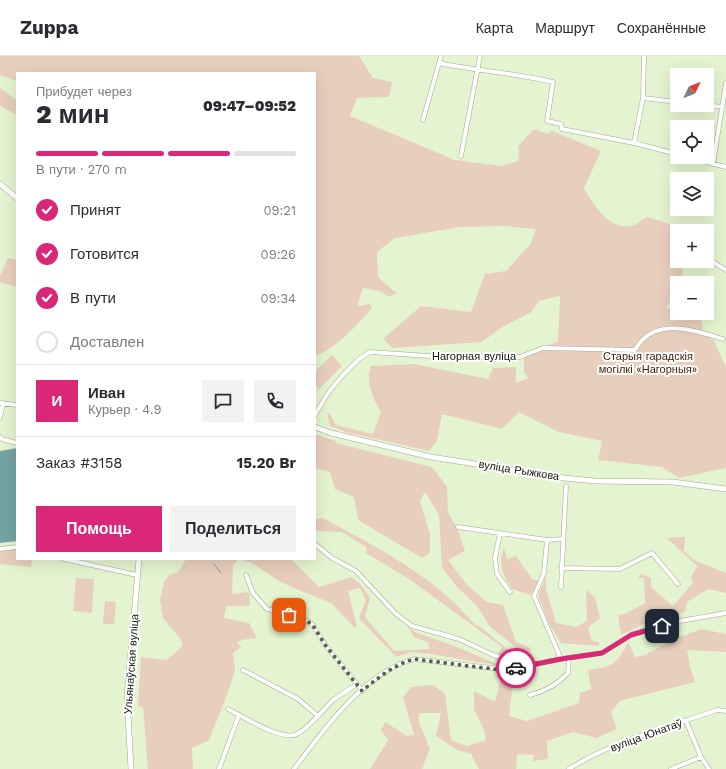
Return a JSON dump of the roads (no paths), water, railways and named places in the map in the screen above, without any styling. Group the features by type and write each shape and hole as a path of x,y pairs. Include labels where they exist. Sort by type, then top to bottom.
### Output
{"main road":[{"path":"0,184 16,197"},
{"name":"вуліца Рыжкова","path":"316,427 331,433 431,456 564,478 594,481 673,482 726,489"},
{"name":"Ульянаўская вуліца","path":"131,769 127,696 139,560"}],"street":[{"path":"423,120 441,56"},
{"path":"461,156 480,56"},
{"path":"634,143 643,98 644,56"},
{"path":"439,63 477,71 532,77 553,82 547,121 561,124 562,129 634,143 670,152"},
{"path":"714,158 726,83"},
{"path":"643,98 670,101"},
{"path":"714,106 723,107"},
{"path":"713,164 726,167"},
{"path":"714,263 726,270"},
{"name":"Нагорная вуліца","path":"316,413 328,393 343,375 359,359 370,352 445,357 520,356 549,348 635,350 640,341 651,332 675,328 698,330 723,339"},
{"path":"0,418 1,403 16,405"},
{"path":"0,437 2,439 16,443"},
{"path":"560,587 566,486"},
{"path":"458,527 547,540 562,539"},
{"path":"500,533 495,558 497,574 510,592"},
{"path":"547,540 544,574 534,596 561,659"},
{"path":"316,545 332,558 356,571 395,613 412,626 459,639 493,655 527,665"},
{"path":"0,548 16,547"},
{"path":"561,568 620,569 652,553 678,584"},
{"path":"69,560 137,575"},
{"path":"246,575 253,593 267,609 299,617 312,624 326,646 362,691"},
{"path":"294,769 325,728 362,691 384,672 401,663 414,659 501,670 516,668 602,653 631,635 674,622 726,613"},
{"path":"530,695 542,692 556,685 568,673 569,658"},
{"path":"244,670 298,699 318,716"},
{"path":"228,709 272,731 290,736 297,735 318,716 332,700 357,684"},
{"name":"вуліца Юнатаў","path":"569,769 588,757 717,710 726,711"},
{"path":"218,769 239,715"},
{"path":"686,721 709,769"},
{"path":"672,769 702,757"}],"water":[{"path":"16,448 16,541 0,543 0,451"}],"waterway":[{"path":"214,564 221,573"}],"park label":[{"name":"Старыя гарадскія могілкі «Нагорныя»","path":"648,362"}]}
